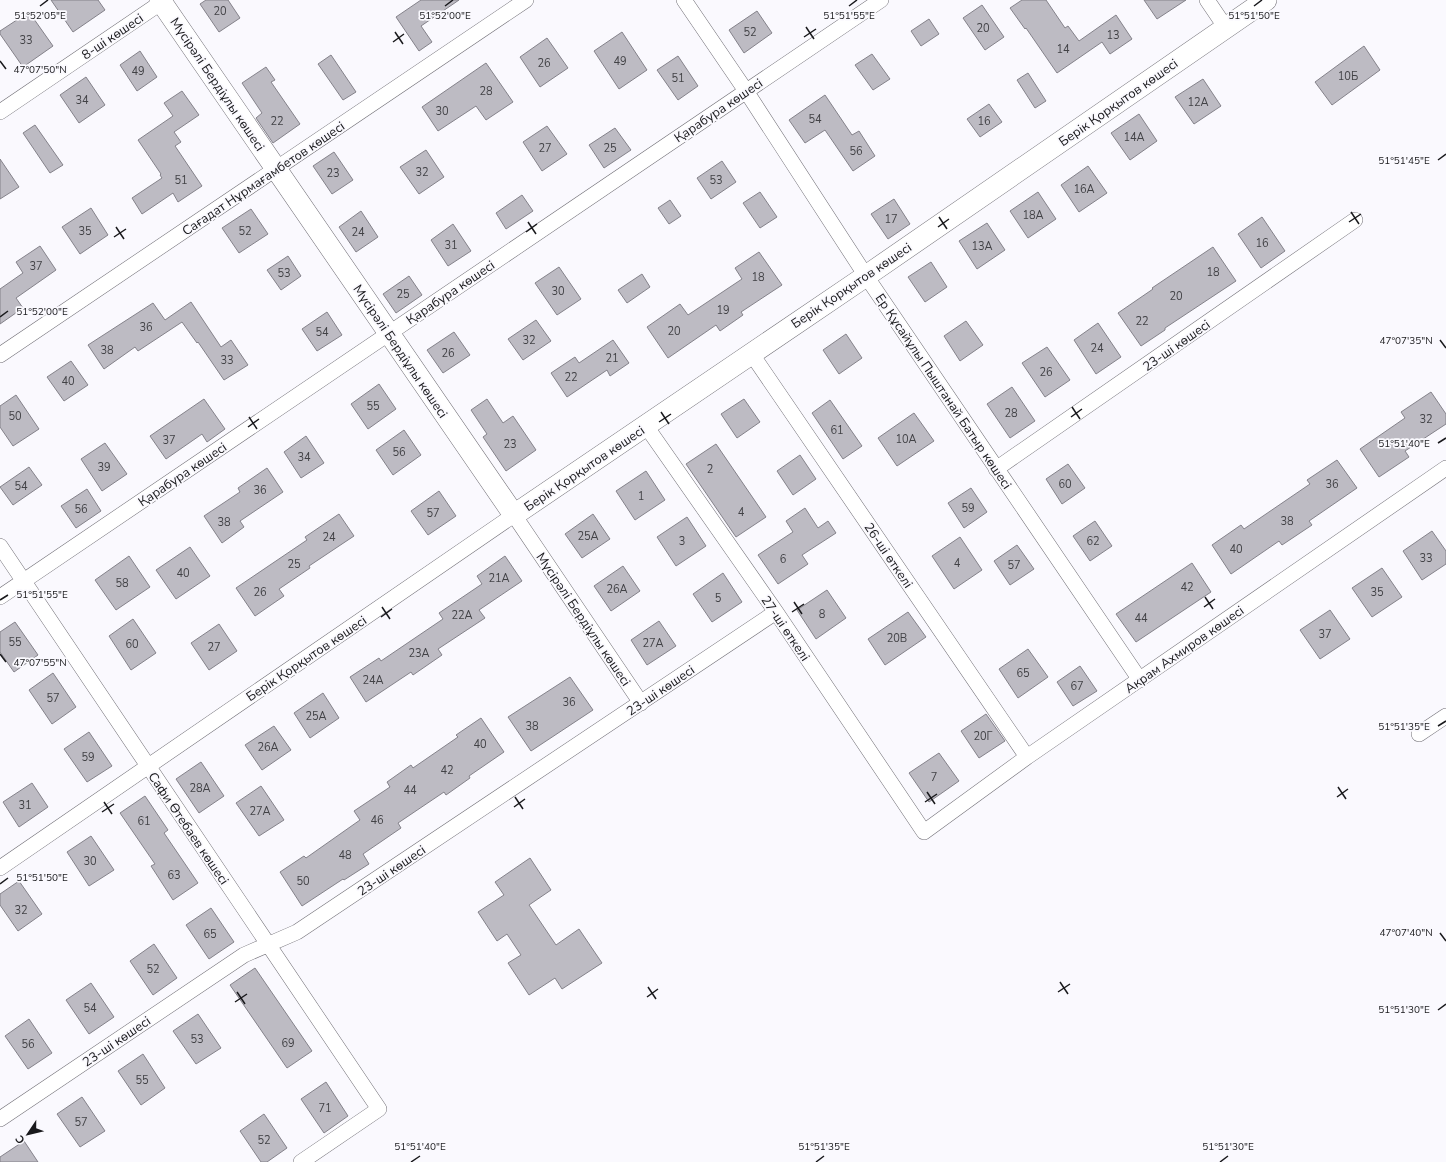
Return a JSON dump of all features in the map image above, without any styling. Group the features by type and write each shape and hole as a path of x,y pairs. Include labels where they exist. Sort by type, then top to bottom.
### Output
{"street":[{"name":"Сағадат Нұрмағамбетов көшесі","path":"0,355 526,0"},
{"name":"Ер Құсайұлы Пыштанай Батыр көшесі","path":"684,0 746,91 866,276 1140,680"},
{"name":"Қарабура көшесі","path":"0,597 881,0"},
{"path":"1207,0 1226,28"},
{"name":"Берік Қорқытов көшесі","path":"0,868 514,515 866,276 1266,0"},
{"name":"Мүсірәлі Бердіұлы көшесі","path":"162,1 641,703"},
{"name":"8-шi көшесi","path":"0,112 162,1"},
{"name":"23-шi көшесi","path":"996,469 1355,220"},
{"name":"26-ші өткелі","path":"751,353 1027,757"},
{"name":"27-ші өткелі","path":"646,426 776,612 924,832"},
{"name":"Акрам Ахмиров көшесі","path":"924,832 1027,757 1446,468"},
{"name":"Сафи Өтебаев көшесі","path":"0,546 267,945 379,1109 301,1162"},
{"name":"23-шi көшесi","path":"0,1119 244,955 297,932 776,612"},
{"path":"1419,734 1446,716"}],"building":[{"path":"51,0 98,0 105,10 73,32"},
{"path":"206,0 228,0 240,18 219,32 200,4"},
{"path":"421,0 459,0 421,26 432,42 419,51 396,17"},
{"path":"1022,0 1046,0 1065,28 1068,26 1079,41 1116,15 1132,39 1110,54 1102,42 1057,73 1026,28 1025,29 1010,8"},
{"path":"1144,0 1186,0 1157,19"},
{"path":"982,5 1004,37 985,50 963,18"},
{"path":"757,11 772,33 744,53 729,30"},
{"path":"29,12 53,46 23,67 0,34 0,31"},
{"path":"929,19 939,34 921,46 911,31"},
{"path":"622,32 647,70 619,89 594,51"},
{"path":"547,38 568,68 540,87 520,57"},
{"path":"1364,46 1380,70 1332,105 1315,82"},
{"path":"140,51 157,77 137,91 120,65"},
{"path":"872,54 890,79 873,90 855,65"},
{"path":"331,55 356,92 343,100 318,64"},
{"path":"678,56 698,86 678,100 657,70"},
{"path":"486,63 513,102 486,120 476,106 438,131 422,107"},
{"path":"266,67 275,80 271,82 300,124 273,143 256,118 262,113 242,83"},
{"path":"1028,73 1046,101 1035,108 1017,80"},
{"path":"86,77 105,105 79,123 60,95"},
{"path":"1203,79 1221,106 1194,124 1175,97"},
{"path":"182,91 199,115 174,132 181,142 175,146 202,186 178,202 173,193 142,214 132,198 162,178 160,175 161,174 138,140 173,116 164,103"},
{"path":"825,95 852,135 859,131 875,156 853,171 825,130 805,143 789,120"},
{"path":"989,104 1002,122 980,137 967,119"},
{"path":"1139,114 1157,141 1130,160 1111,133"},
{"path":"35,125 63,165 50,173 23,133"},
{"path":"547,126 567,154 542,171 523,142"},
{"path":"615,128 631,150 604,168 589,145"},
{"path":"426,150 444,177 419,194 400,167"},
{"path":"334,152 353,180 332,194 313,166"},
{"path":"0,159 19,187 0,199"},
{"path":"722,161 736,182 711,199 697,178"},
{"path":"1088,166 1107,193 1079,212 1061,185"},
{"path":"760,192 777,217 760,228 743,203"},
{"path":"1038,192 1056,219 1028,238 1010,211"},
{"path":"522,195 533,211 506,229 496,213"},
{"path":"894,199 910,224 888,239 871,214"},
{"path":"670,200 681,216 669,224 658,208"},
{"path":"91,208 108,235 80,254 62,227"},
{"path":"251,209 268,234 239,253 222,228"},
{"path":"361,211 378,237 356,252 339,227"},
{"path":"1262,217 1285,251 1261,268 1238,234"},
{"path":"987,223 1005,250 977,269 959,241"},
{"path":"453,224 471,251 448,266 431,240"},
{"path":"40,246 56,270 16,298 23,308 0,324 0,289 23,273 16,262"},
{"path":"1213,247 1236,281 1165,328 1165,330 1141,346 1118,313"},
{"path":"759,252 782,285 741,312 743,315 720,331 716,325 668,358 647,327 680,304 688,315 742,279 735,268"},
{"path":"288,256 301,276 281,290 267,270"},
{"path":"931,262 947,287 925,302 908,277"},
{"path":"559,267 581,299 557,315 535,283"},
{"path":"642,274 650,287 627,303 618,290"},
{"path":"409,276 422,295 396,313 383,294"},
{"path":"191,302 221,347 231,340 248,365 224,380 198,342 197,343 182,322 138,351 135,347 104,369 88,345 153,303 165,320"},
{"path":"327,312 342,335 317,351 302,329"},
{"path":"536,320 551,341 523,360 508,339"},
{"path":"966,321 983,345 960,361 944,336"},
{"path":"1098,323 1121,357 1096,374 1074,340"},
{"path":"454,332 470,355 443,373 427,350"},
{"path":"846,334 862,358 839,374 823,350"},
{"path":"613,340 629,363 610,376 607,370 567,397 551,373 575,357 579,363"},
{"path":"1047,347 1070,380 1045,397 1022,363"},
{"path":"71,361 88,385 64,401 47,377"},
{"path":"379,384 396,409 368,429 351,404"},
{"path":"1012,387 1035,421 1010,438 987,404"},
{"path":"1431,392 1446,414 1446,424 1405,451 1409,457 1379,477 1360,449 1405,418 1401,412"},
{"path":"16,395 39,429 13,446 0,427 0,406"},
{"path":"204,399 225,429 207,442 202,434 166,459 150,436"},
{"path":"487,399 503,423 513,416 536,450 506,471 483,437 487,434 471,410"},
{"path":"744,399 760,422 737,438 721,414"},
{"path":"830,400 862,446 843,459 812,413"},
{"path":"914,413 934,441 897,466 878,438"},
{"path":"404,430 421,455 393,475 376,450"},
{"path":"306,436 324,463 301,478 284,452"},
{"path":"105,443 127,474 102,491 81,459"},
{"path":"716,444 766,517 736,537 686,464"},
{"path":"800,455 816,479 793,495 777,471"},
{"path":"1337,460 1357,488 1309,521 1312,525 1282,545 1279,541 1231,574 1212,545 1241,525 1244,529 1310,484 1307,480"},
{"path":"1068,464 1085,488 1062,504 1046,479"},
{"path":"29,467 42,485 13,505 0,487"},
{"path":"267,468 283,492 240,521 244,527 222,543 204,516 240,492 238,488"},
{"path":"646,471 665,500 635,520 616,491"},
{"path":"971,488 987,512 964,528 948,503"},
{"path":"87,489 101,511 76,528 61,506"},
{"path":"439,491 456,516 428,535 411,511"},
{"path":"805,508 818,528 828,521 836,533 802,555 808,564 778,584 758,555 793,532 786,521"},
{"path":"339,514 354,536 309,566 310,568 279,589 284,596 255,616 236,588 307,540 305,537"},
{"path":"593,514 610,539 582,558 565,534"},
{"path":"687,517 706,546 676,566 657,537"},
{"path":"1095,521 1112,546 1090,561 1073,536"},
{"path":"1432,531 1446,551 1446,564 1422,580 1403,551"},
{"path":"960,537 982,570 954,589 932,556"},
{"path":"1017,545 1034,569 1010,585 994,561"},
{"path":"190,547 210,576 176,599 156,570"},
{"path":"129,556 150,587 116,610 95,580"},
{"path":"505,556 522,581 479,610 485,618 438,649 442,655 413,675 411,672 366,702 350,677 379,658 381,661 443,619 439,613 482,584 477,576"},
{"path":"1192,563 1211,592 1136,642 1116,614"},
{"path":"623,566 640,591 611,611 594,586"},
{"path":"1382,568 1402,597 1372,617 1352,588"},
{"path":"723,573 742,602 712,622 693,594"},
{"path":"827,590 846,618 816,639 797,610"},
{"path":"1330,610 1350,639 1320,659 1300,630"},
{"path":"908,612 926,637 885,665 868,639"},
{"path":"133,619 156,653 131,670 109,636"},
{"path":"659,621 676,646 647,665 631,640"},
{"path":"15,622 38,655 14,672 0,652 0,632"},
{"path":"219,624 237,651 209,670 191,643"},
{"path":"1028,649 1048,677 1018,698 999,669"},
{"path":"1080,666 1097,691 1073,706 1057,682"},
{"path":"53,673 76,707 52,724 29,690"},
{"path":"570,677 593,710 531,751 508,717"},
{"path":"323,693 339,718 310,738 294,713"},
{"path":"986,714 1005,741 979,758 961,731"},
{"path":"481,718 504,752 469,776 470,778 446,795 444,792 398,823 401,828 363,854 369,864 302,906 280,872 304,856 306,858 360,820 354,811 390,787 387,782 411,765 413,768 458,737 456,735"},
{"path":"274,726 291,750 262,770 245,745"},
{"path":"89,732 112,766 87,782 64,749"},
{"path":"939,753 959,781 929,802 909,773"},
{"path":"201,762 224,796 199,813 176,779"},
{"path":"32,783 48,807 19,827 3,802"},
{"path":"261,786 284,820 259,836 236,803"},
{"path":"145,796 168,830 164,833 198,883 173,900 151,866 155,864 120,813"},
{"path":"91,836 114,870 89,886 67,852"},
{"path":"530,858 551,890 529,905 556,945 579,929 602,963 562,989 555,978 529,995 508,963 521,955 507,934 497,941 478,912 504,895 495,882"},
{"path":"19,881 42,914 18,931 0,905 0,894"},
{"path":"211,908 234,942 209,959 186,925"},
{"path":"154,944 177,978 153,995 130,961"},
{"path":"255,968 312,1051 287,1068 230,985"},
{"path":"91,983 114,1017 89,1034 66,1000"},
{"path":"198,1014 221,1048 196,1064 173,1031"},
{"path":"29,1019 52,1053 28,1069 5,1036"},
{"path":"143,1054 165,1088 141,1105 118,1071"},
{"path":"326,1082 348,1116 324,1133 301,1099"},
{"path":"82,1097 105,1131 80,1147 57,1114"},
{"path":"264,1114 287,1148 267,1162 261,1162 240,1131"},
{"path":"24,1141 38,1162 0,1162 0,1157"}]}
